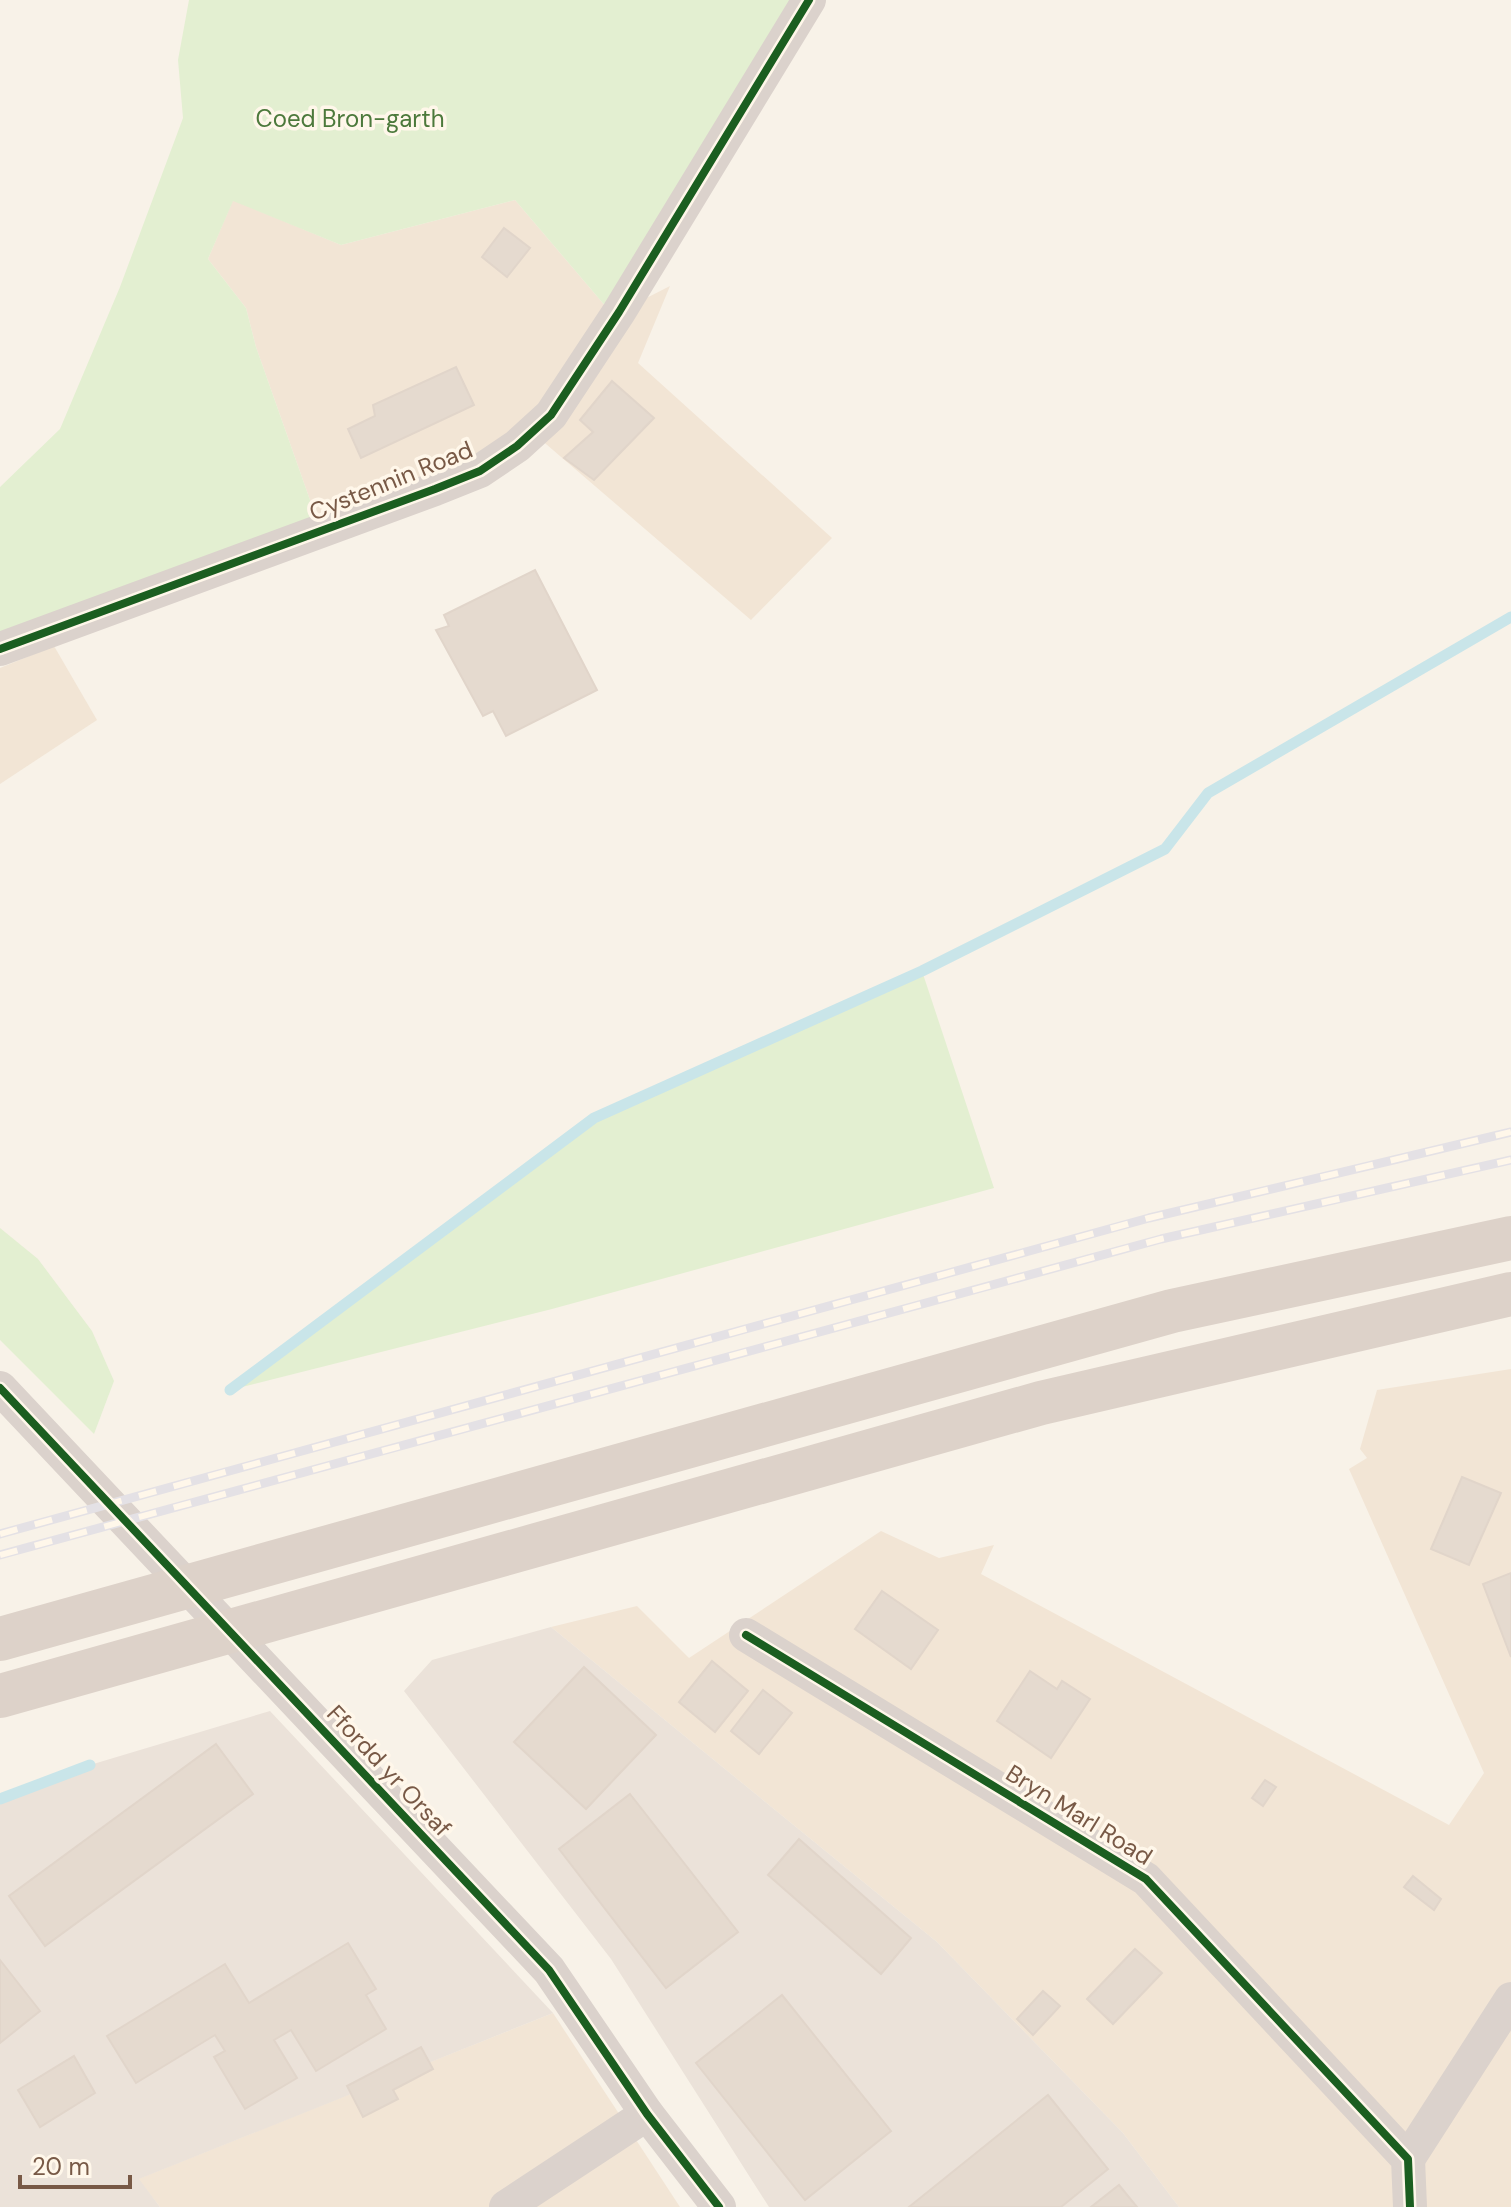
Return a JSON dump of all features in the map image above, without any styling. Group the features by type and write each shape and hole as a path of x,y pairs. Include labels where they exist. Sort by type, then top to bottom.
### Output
{"highway":[{"path":"0,1639 1172,1311 1511,1238"},
{"path":"0,1696 1041,1403 1511,1294"}],"street":[{"name":"Cystennin Road","path":"0,649 435,489 480,471 517,446 551,415 619,312 809,0"},
{"name":"Ffordd yr Orsaf","path":"2,1390 549,1970 647,2114 719,2207"},
{"name":"Bryn Marl Road","path":"746,1635 1146,1879 1408,2159"},
{"path":"1410,2207 1408,2159 1511,1999"},
{"path":"506,2207 647,2114"}],"shaded area":[{"path":"233,200 341,245 515,200 607,308 619,312 670,286 638,363 832,538 751,620 532,432 517,446 316,517 256,347 246,308 208,259"},
{"path":"54,646 97,720 0,784 0,668"},
{"path":"1511,1369 1511,2207 1179,2207 1123,2133 937,1942 551,1627 637,1606 689,1658 881,1531 939,1558 994,1545 981,1574 1449,1825 1484,1773 1349,1469 1367,1458 1360,1449 1377,1390"},
{"path":"551,1627 937,1942 1123,2133 1179,2207 769,2207 611,1959 404,1691 432,1660"},
{"path":"270,1711 553,2013 139,2179 160,2207 0,2207 0,1799 90,1765"},
{"path":"553,2013 680,2207 160,2207 138,2179"}],"green space":[{"name":"Coed Bron-garth","path":"189,0 791,0 607,308 515,200 341,245 233,201 208,259 246,308 256,347 316,517 0,632 0,487 60,429 120,287 183,118 178,60"},
{"path":"922,971 994,1188 552,1309 230,1390 594,1118"},
{"path":"0,1228 38,1259 92,1331 114,1381 94,1434 0,1340"}],"building":[{"path":"504,228 530,248 507,277 482,257"},
{"path":"456,367 474,405 361,458 348,429 375,416 373,405"},
{"path":"612,381 654,418 594,480 564,458 593,432 580,420"},
{"path":"535,570 597,690 506,736 493,711 483,716 436,630 449,626 444,615"},
{"path":"1462,1477 1501,1493 1469,1565 1431,1549"},
{"path":"1511,1573 1511,1657 1483,1584"},
{"path":"882,1591 938,1630 911,1669 855,1629"},
{"path":"712,1661 748,1691 715,1732 679,1702"},
{"path":"584,1667 656,1735 586,1809 514,1742"},
{"path":"1030,1671 1057,1689 1062,1681 1090,1699 1051,1758 997,1721"},
{"path":"763,1690 792,1713 759,1754 731,1731"},
{"path":"216,1744 253,1794 45,1946 9,1896"},
{"path":"1265,1780 1276,1787 1263,1806 1252,1798"},
{"path":"630,1794 738,1932 666,1988 559,1849"},
{"path":"799,1839 911,1938 881,1974 768,1875"},
{"path":"1413,1876 1441,1899 1434,1910 1404,1887"},
{"path":"348,1943 376,1989 366,1995 386,2029 316,2071 291,2030 274,2040 297,2078 245,2109 214,2057 225,2051 215,2035 136,2083 107,2036 225,1964 249,2003"},
{"path":"1135,1949 1162,1973 1113,2024 1087,1999"},
{"path":"0,1960 40,2011 0,2043"},
{"path":"1043,1991 1060,2006 1033,2035 1017,2019"},
{"path":"782,1995 891,2131 805,2200 696,2063"},
{"path":"421,2047 433,2069 393,2090 398,2099 363,2117 347,2086"},
{"path":"74,2056 95,2093 40,2127 18,2090"},
{"path":"1048,2095 1108,2169 1061,2207 909,2207"},
{"path":"1119,2185 1137,2207 1091,2207"}],"waterway":[{"path":"230,1390 594,1118 922,971 1165,849 1208,793 1511,617"},
{"path":"0,1799 90,1765"}],"railway":[{"path":"0,1534 1149,1218 1511,1132"},
{"path":"0,1555 1161,1239 1511,1160"}],"cycle path":[{"path":"0,649 435,489 480,471 517,446 551,415 619,312 809,0"},
{"path":"0,1388 549,1970 647,2114 719,2207"},
{"path":"746,1635 1146,1879 1408,2159 1410,2207"}]}
